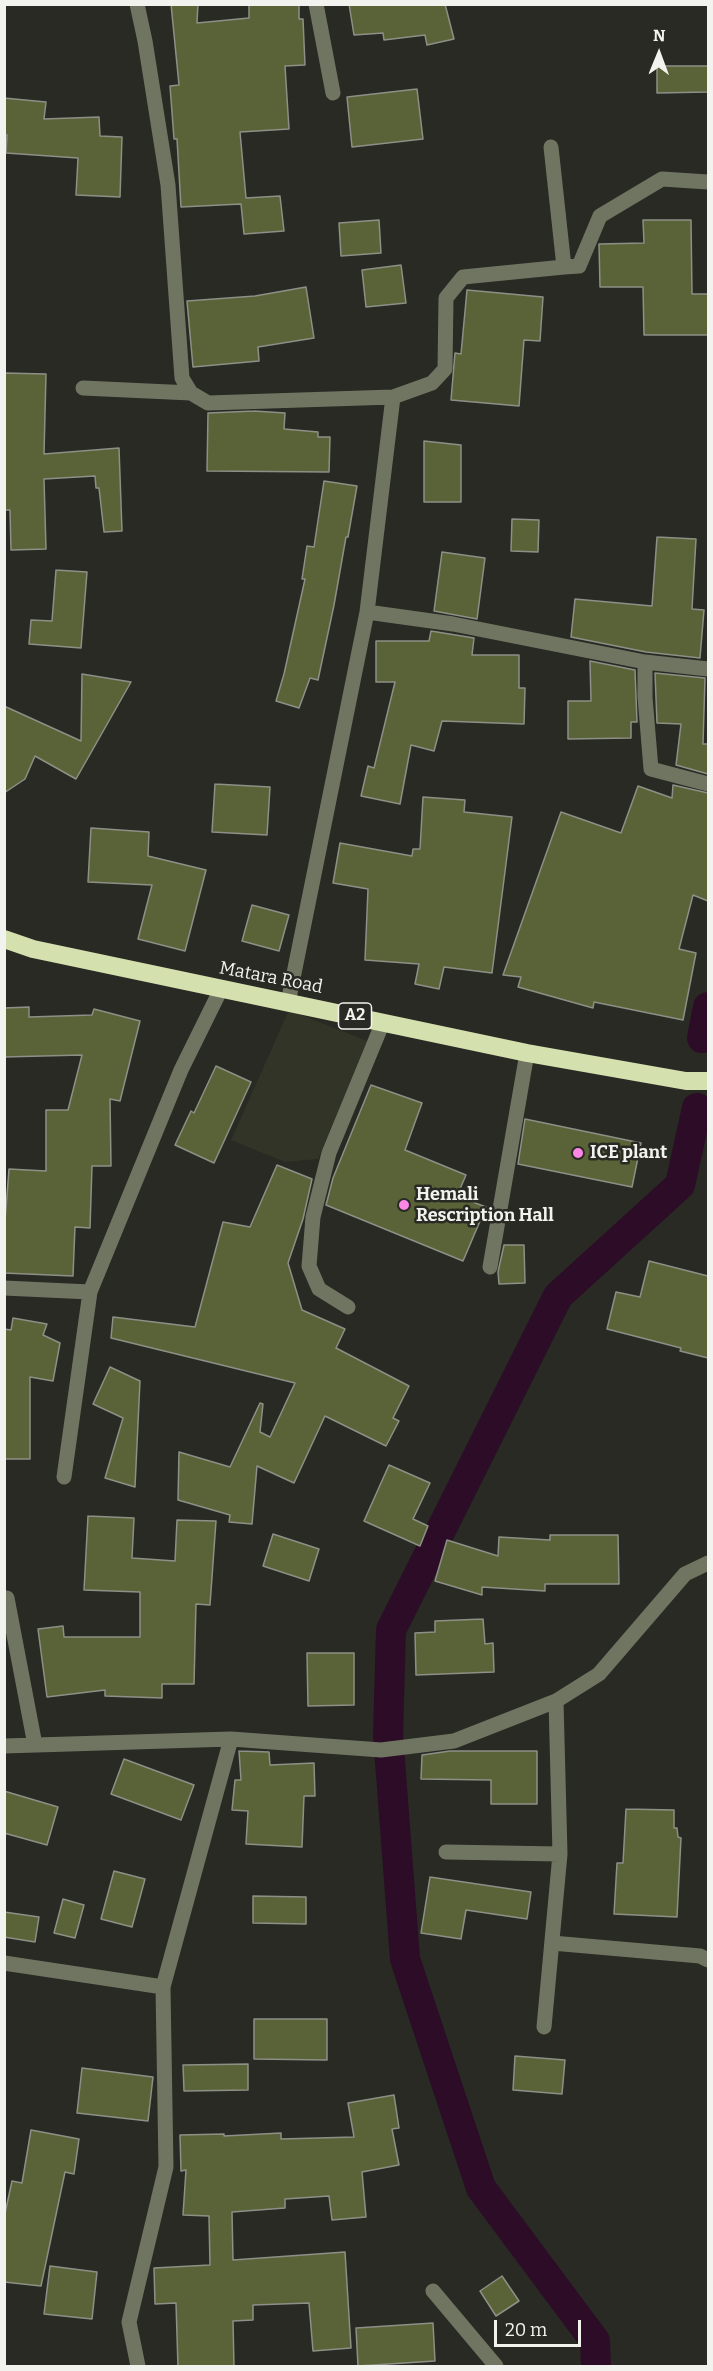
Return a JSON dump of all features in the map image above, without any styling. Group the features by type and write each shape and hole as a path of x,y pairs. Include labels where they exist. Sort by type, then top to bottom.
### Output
{"highway":[{"name":"Matara Road","path":"4,939 33,949 527,1053 686,1082 708,1081"}],"street":[{"path":"137,4 168,185 182,378 191,393"},
{"path":"316,4 333,93"},
{"path":"551,147 564,267"},
{"path":"83,388 191,393 208,403 393,397 432,383 445,369 446,298 463,277 579,266 600,216 662,179 708,182"},
{"path":"288,1003 367,612 393,397"},
{"path":"367,612 453,624 645,662 708,669"},
{"path":"645,662 645,697 651,769 708,784"},
{"path":"64,1477 90,1292 181,1070 221,989"},
{"path":"348,1307 319,1289 309,1266 313,1217 329,1153 383,1022"},
{"path":"490,1268 527,1053"},
{"path":"4,1288 90,1292"},
{"path":"4,1746 231,1739 381,1750 454,1741 556,1701 599,1674 685,1574 708,1563"},
{"path":"4,1598 7,1598 35,1745"},
{"path":"544,2027 560,1854 556,1701"},
{"path":"138,2367 129,2322 166,2167 163,1987 231,1739"},
{"path":"446,1852 560,1854"},
{"path":"552,1943 700,1956 708,1960"},
{"path":"4,1963 163,1987"},
{"path":"433,2291 496,2367"}],"shaded area":[{"path":"289,1010 367,1041 318,1159 285,1162 231,1140"}],"building":[{"path":"171,4 198,4 197,23 249,18 249,4 299,4 299,19 303,19 305,65 285,66 289,129 240,132 246,198 280,196 284,231 244,234 241,204 181,207 177,139 174,139 170,86 179,85"},
{"path":"349,4 445,4 454,39 427,45 425,35 384,40 383,33 354,35"},
{"path":"657,66 708,66 708,92 657,93"},
{"path":"417,89 423,139 352,147 347,97"},
{"path":"4,98 46,102 44,119 99,117 100,136 122,137 120,197 76,195 78,158 6,153"},
{"path":"379,220 381,253 341,256 339,223"},
{"path":"643,220 691,220 692,294 708,294 708,335 644,335 643,287 600,287 599,244 644,243"},
{"path":"401,265 406,303 366,307 362,270"},
{"path":"306,287 314,338 258,347 259,361 193,367 187,301 255,296"},
{"path":"467,290 543,297 540,341 524,340 519,406 451,400 455,353 461,354"},
{"path":"4,373 46,374 44,454 119,448 122,531 104,532 99,488 96,488 95,476 44,479 46,549 11,550 10,510 4,510"},
{"path":"254,411 285,413 284,429 318,432 318,437 330,437 329,472 207,471 208,413"},
{"path":"424,441 461,445 461,502 424,502"},
{"path":"324,481 357,486 318,680 310,678 299,708 276,701 305,579 302,579 307,546 314,547"},
{"path":"512,519 539,520 538,552 511,551"},
{"path":"657,537 696,539 692,609 704,610 700,658 646,652 571,637 575,599 652,606"},
{"path":"442,552 485,558 477,619 434,611"},
{"path":"56,570 87,572 81,648 29,644 31,620 52,621"},
{"path":"431,631 474,638 472,655 519,655 519,688 525,688 524,724 442,721 434,751 411,745 400,804 361,796 368,766 374,768 395,682 376,682 376,641 429,641"},
{"path":"590,661 635,670 637,722 631,722 631,738 568,739 568,701 591,701"},
{"path":"655,673 705,678 703,744 708,744 708,774 676,765 681,724 657,723"},
{"path":"82,674 131,682 76,779 35,756 25,779 4,793 4,706 81,741"},
{"path":"215,784 270,787 267,835 212,832"},
{"path":"673,785 708,793 708,901 693,895 679,949 696,953 683,1020 594,1002 593,1008 518,987 521,977 503,975 561,812 621,833 638,786 672,798"},
{"path":"423,797 465,800 464,812 512,817 492,973 444,967 439,989 415,984 419,964 365,960 368,889 333,883 340,843 412,856 413,849 420,849"},
{"path":"91,828 149,832 148,856 206,870 185,951 138,939 152,885 88,882"},
{"path":"252,905 289,915 279,951 242,941"},
{"path":"29,1007 29,1017 92,1015 94,1009 140,1021 120,1101 110,1099 111,1166 92,1166 90,1228 75,1227 73,1276 4,1273 4,1234 9,1169 46,1171 46,1110 68,1110 82,1055 4,1057 4,1008"},
{"path":"216,1066 251,1082 214,1163 175,1145 191,1111 194,1113"},
{"name":"Hemali Rescription Hall","path":"371,1085 422,1103 405,1150 466,1175 457,1196 486,1207 463,1261 326,1205 333,1178"},
{"name":"ICE plant","path":"525,1119 641,1143 632,1187 518,1164"},
{"path":"277,1165 312,1179 303,1219 288,1263 302,1310 345,1329 336,1348 409,1386 393,1418 399,1421 386,1446 325,1416 294,1483 257,1466 252,1524 229,1522 230,1515 178,1500 179,1452 230,1467 260,1403 263,1404 260,1432 270,1437 295,1383 111,1338 113,1317 195,1327 223,1222 250,1227"},
{"path":"504,1245 524,1245 525,1283 499,1284 498,1272"},
{"path":"649,1261 708,1276 708,1358 680,1351 681,1348 607,1329 616,1292 640,1297"},
{"path":"13,1318 47,1324 43,1335 60,1343 53,1381 30,1377 30,1459 4,1459 4,1329 11,1330"},
{"path":"110,1367 140,1381 135,1487 105,1478 123,1418 93,1404"},
{"path":"389,1465 430,1483 413,1519 428,1526 420,1546 364,1521"},
{"path":"88,1516 134,1518 132,1558 175,1561 177,1520 216,1521 210,1605 196,1604 194,1684 162,1684 162,1698 105,1696 105,1690 47,1697 38,1629 63,1626 64,1637 140,1637 140,1592 84,1590"},
{"path":"273,1534 319,1549 309,1581 263,1566"},
{"path":"550,1535 618,1535 619,1584 545,1584 545,1591 482,1587 482,1595 435,1581 447,1540 498,1556 499,1537 550,1540"},
{"path":"483,1619 485,1644 493,1643 494,1672 416,1675 415,1633 435,1632 435,1621"},
{"path":"307,1653 354,1653 354,1705 308,1706"},
{"path":"239,1751 269,1752 270,1765 314,1763 315,1796 304,1796 302,1847 246,1844 248,1811 232,1810 235,1780 241,1780"},
{"path":"450,1751 537,1751 537,1804 491,1804 491,1780 421,1779 422,1755"},
{"path":"124,1759 194,1785 181,1820 111,1794"},
{"path":"4,1791 58,1807 47,1845 4,1833"},
{"path":"626,1809 674,1810 674,1828 677,1828 678,1837 681,1838 677,1917 614,1914 617,1863 623,1863"},
{"path":"114,1871 145,1879 132,1927 101,1919"},
{"path":"430,1877 531,1892 527,1919 466,1910 461,1939 421,1933"},
{"path":"253,1896 306,1897 306,1924 253,1923"},
{"path":"63,1899 84,1905 75,1938 54,1933"},
{"path":"4,1912 39,1917 35,1942 4,1937"},
{"path":"254,2019 327,2019 327,2060 254,2059"},
{"path":"515,2056 565,2060 562,2094 513,2090"},
{"path":"248,2064 248,2090 184,2091 183,2065"},
{"path":"82,2068 153,2077 148,2121 77,2113"},
{"path":"394,2095 399,2128 392,2129 399,2165 362,2172 366,2217 332,2220 329,2196 285,2199 285,2208 232,2212 233,2260 345,2252 351,2348 313,2351 309,2303 253,2305 253,2320 233,2321 234,2367 178,2367 176,2303 155,2304 154,2268 210,2265 209,2216 183,2215 186,2170 181,2171 180,2135 224,2134 224,2136 281,2133 281,2139 354,2137 348,2103"},
{"path":"31,2130 79,2139 74,2174 65,2172 41,2286 4,2282 4,2218 12,2181 22,2183"},
{"path":"50,2266 97,2272 92,2319 44,2314"},
{"path":"502,2276 519,2301 496,2316 480,2291"},
{"path":"433,2323 435,2361 358,2366 356,2328"}],"waterway":[{"path":"702,1038 708,1007"},
{"path":"596,2366 595,2341 481,2188 405,1959 388,1735 391,1630 558,1296 680,1185 697,1108"}],"place":[{"name":"ICE plant","path":"578,1153"},
{"name":"Hemali Rescription Hall","path":"404,1205"}]}
